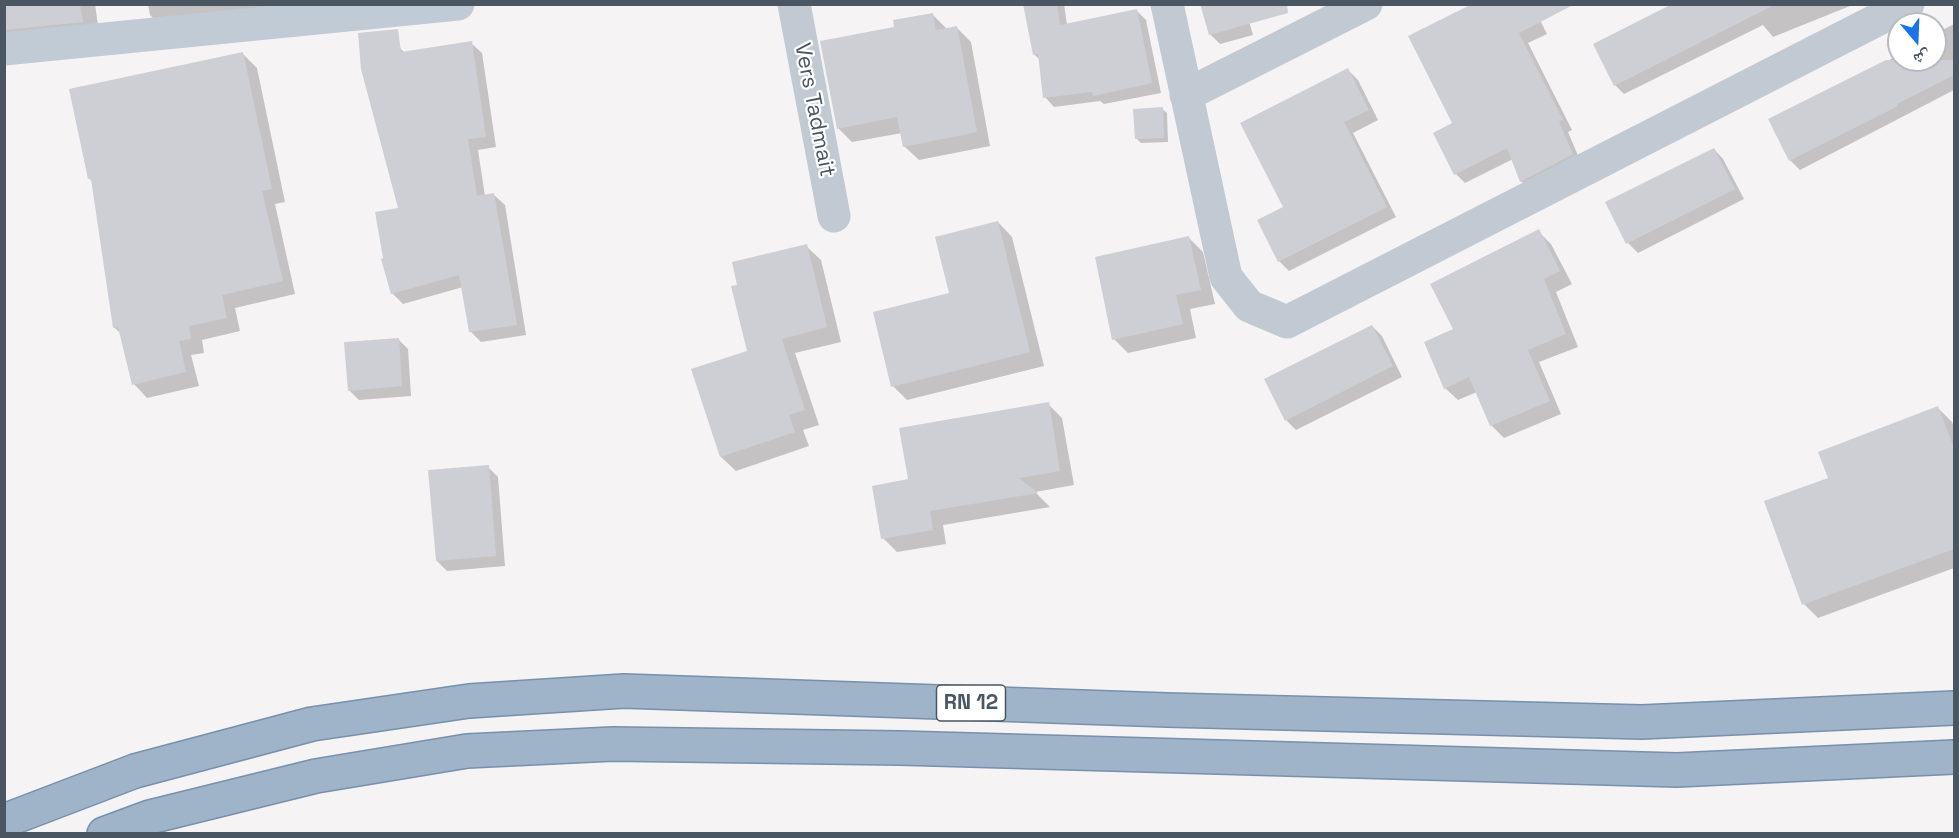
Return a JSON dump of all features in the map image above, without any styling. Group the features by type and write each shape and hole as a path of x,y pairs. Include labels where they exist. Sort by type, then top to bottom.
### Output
{"highway":[{"name":"RN 12","path":"4,821 135,771 312,724 469,701 612,692 1155,710 1642,722 1954,708"},
{"name":"RN 12","path":"104,834 150,817 316,776 467,751 613,744 900,748 1677,770 1954,757"}],"main road":[{"path":"4,49 458,4"}],"street":[{"name":"Vers Tadmait","path":"795,4 834,216"},
{"path":"1167,4 1226,278 1250,306 1287,322 1908,4"},
{"path":"1186,95 1366,4"}],"building":[{"path":"4,4 80,4 83,22 4,30"},
{"path":"1023,4 1057,4 1060,25 1137,9 1152,83 1093,96 1092,92 1043,98 1038,54 1033,55"},
{"path":"1200,4 1287,4 1288,13 1209,35"},
{"path":"1472,4 1575,4 1519,33 1563,120 1559,122 1573,154 1520,182 1507,148 1454,175 1433,133 1452,123 1408,36"},
{"path":"1672,4 1776,4 1614,86 1593,44"},
{"path":"933,13 936,30 957,26 977,132 903,147 897,117 837,129 820,41 894,27 893,20"},
{"path":"398,29 401,52 472,41 486,137 468,139 477,196 494,193 517,325 469,332 459,275 391,294 381,259 383,258 375,212 398,208 361,69 358,33"},
{"path":"243,52 272,189 262,191 283,281 222,295 227,318 189,326 191,339 179,341 186,372 132,385 118,327 113,328 91,179 88,179 69,89"},
{"path":"1886,60 1887,72 1947,72 1947,60 1954,60 1954,75 1789,161 1768,119"},
{"path":"1348,68 1369,110 1344,122 1387,207 1278,262 1257,220 1283,207 1240,123"},
{"path":"1163,107 1164,138 1135,139 1133,109"},
{"path":"1714,148 1735,189 1626,244 1605,202"},
{"path":"998,221 1030,352 891,387 873,312 949,293 935,237"},
{"path":"1539,229 1560,271 1544,279 1566,334 1528,350 1550,401 1490,426 1469,377 1444,389 1424,342 1453,329 1430,284"},
{"path":"1189,236 1201,290 1176,295 1183,324 1112,340 1095,257"},
{"path":"807,244 827,327 782,339 805,410 789,415 795,432 720,457 691,369 747,351 731,286 737,285 732,262"},
{"path":"1372,325 1393,366 1285,421 1264,379"},
{"path":"399,338 402,386 348,391 344,342"},
{"path":"1049,402 1060,471 1019,478 1038,493 930,511 933,530 881,539 872,486 908,479 899,428"},
{"path":"1938,406 1954,448 1954,549 1802,605 1764,501 1828,478 1818,452"},
{"path":"489,465 496,556 436,561 428,470"}]}
